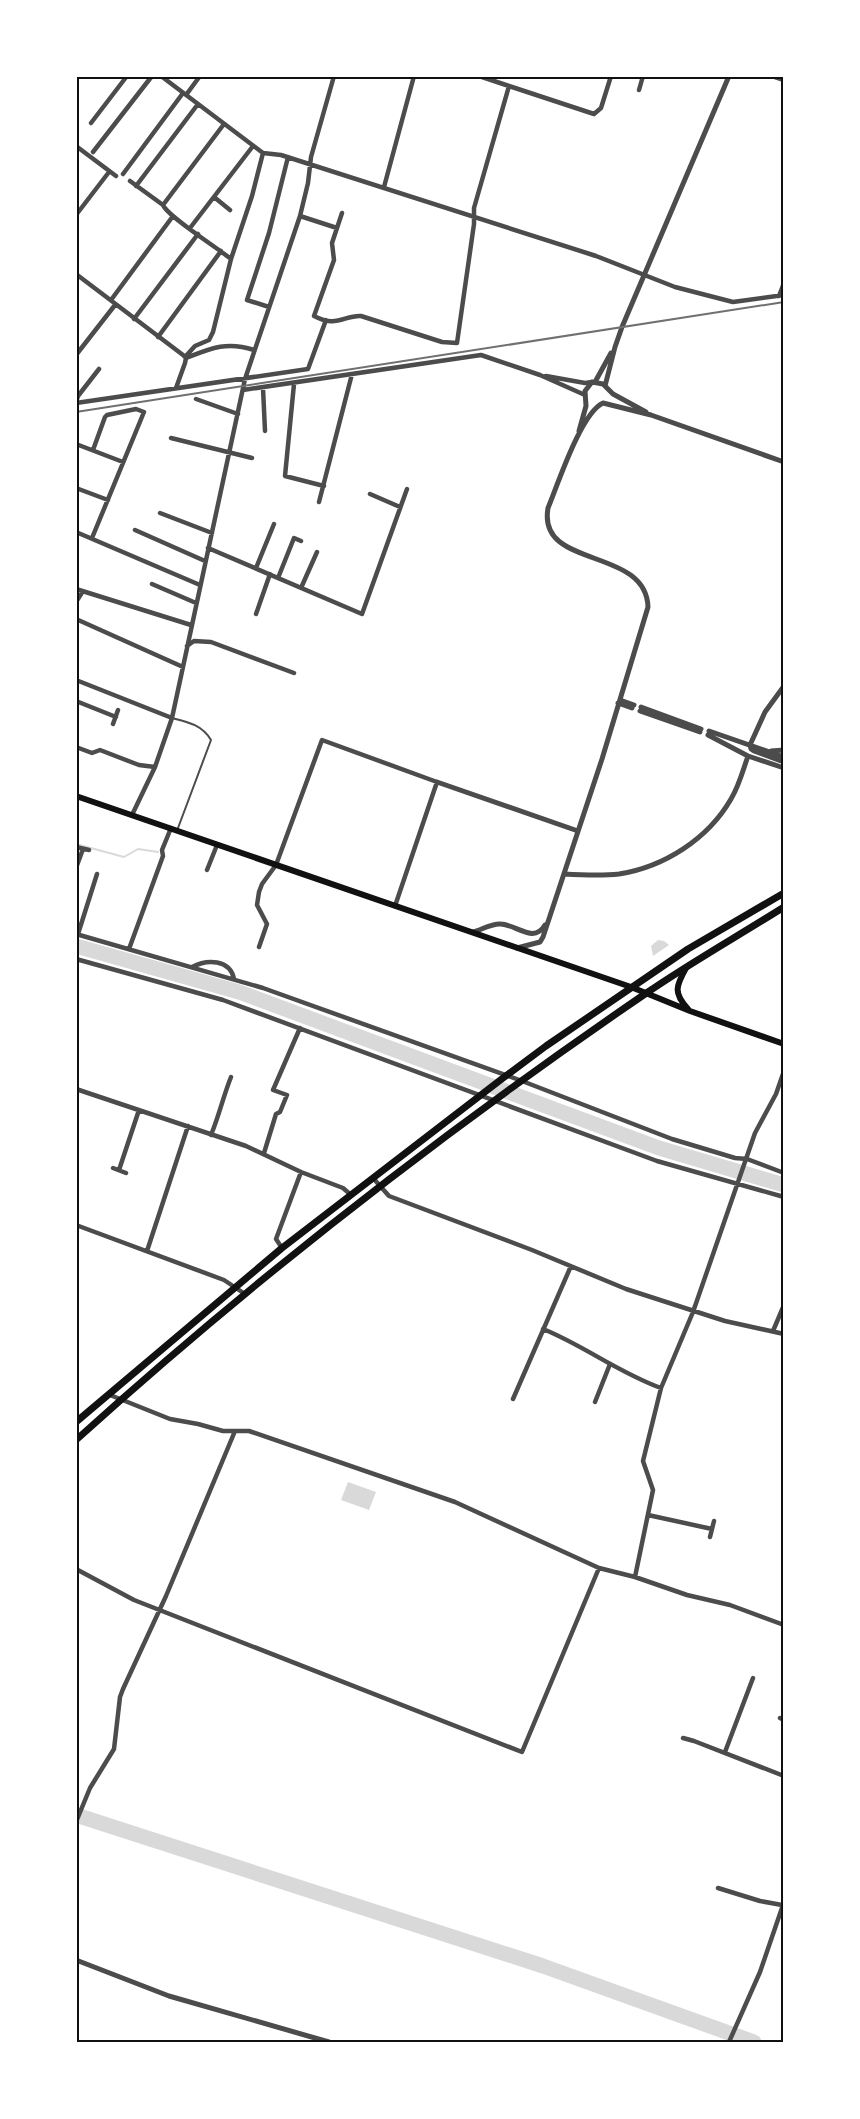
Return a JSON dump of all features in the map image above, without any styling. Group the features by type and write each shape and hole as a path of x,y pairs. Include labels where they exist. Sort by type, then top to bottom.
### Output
{"highway":[{"path":"76,1422 282,1248 504,1077 688,949 783,893"},
{"path":"76,1440 245,1294 379,1187 495,1100 646,993 783,907"}],"main road":[{"path":"76,796 631,987 783,1044"},
{"path":"686,968 676,991 690,1011"}],"street":[{"path":"91,123 126,76"},
{"path":"93,152 152,76"},
{"path":"161,76 263,153 288,157 596,256 675,286 733,302 781,296 783,283"},
{"path":"123,174 200,76"},
{"path":"132,815 155,766 172,718 245,379 300,216 308,183 311,157 334,76"},
{"path":"384,188 414,76"},
{"path":"479,76 594,114 601,108 612,76"},
{"path":"639,90 643,76"},
{"path":"578,436 586,406 586,387 594,382 615,347 729,76"},
{"path":"772,76 783,80"},
{"path":"342,213 332,243 334,260 314,316 338,321 354,315 361,316 442,342 457,343 474,208 509,86"},
{"path":"136,186 198,104"},
{"path":"163,205 224,124"},
{"path":"190,228 254,146"},
{"path":"76,156 79,148 116,176"},
{"path":"176,388 185,357 195,346 209,340 213,332 231,259 252,196 263,153"},
{"path":"269,307 247,300 269,233 288,157"},
{"path":"76,215 110,172"},
{"path":"130,181 231,259"},
{"path":"214,197 230,210"},
{"path":"76,355 173,216"},
{"path":"300,216 337,228"},
{"path":"134,319 198,234"},
{"path":"158,337 221,251"},
{"path":"78,277 185,357"},
{"path":"99,369 78,396 76,403 308,369 326,320"},
{"path":"185,357 230,344 254,350"},
{"path":"517,948 540,942 543,938 648,607 646,593 641,582 628,572 561,544 549,528 546,518 578,436 590,413 608,395 606,387 615,347"},
{"path":"243,390 481,355 540,375 585,397 592,404 651,415 783,462"},
{"path":"319,502 352,374"},
{"path":"540,375 585,383 594,382 651,415"},
{"path":"294,384 285,476 324,486"},
{"path":"263,388 265,430"},
{"path":"196,399 238,414"},
{"path":"92,538 144,412 136,409 107,415 93,450"},
{"path":"171,438 252,458"},
{"path":"76,444 123,462"},
{"path":"76,488 108,500"},
{"path":"208,548 362,614 407,489"},
{"path":"370,494 400,507"},
{"path":"160,513 212,532"},
{"path":"256,568 274,524"},
{"path":"135,530 205,561"},
{"path":"76,532 200,585"},
{"path":"278,578 294,538 301,541"},
{"path":"301,588 317,552"},
{"path":"256,614 270,574"},
{"path":"152,585 196,603"},
{"path":"76,589 191,625"},
{"path":"76,602 82,591"},
{"path":"76,619 183,667"},
{"path":"188,646 194,641 211,642 294,673"},
{"path":"76,680 172,718"},
{"path":"750,746 765,712 783,686"},
{"path":"76,701 116,717"},
{"path":"619,701 633,706"},
{"path":"641,709 701,730"},
{"path":"113,724 118,710"},
{"path":"783,757 708,733 748,756 783,770"},
{"path":"259,947 267,924 257,905 262,884 276,865 322,740 578,831"},
{"path":"750,746 754,751 783,762"},
{"path":"76,747 92,753 100,750 139,765 155,766"},
{"path":"766,752 783,750"},
{"path":"564,874 603,875 633,871 680,851 704,832 728,804 748,756"},
{"path":"395,906 437,782"},
{"path":"129,949 163,856 162,850 174,830"},
{"path":"207,870 218,845"},
{"path":"76,868 83,849"},
{"path":"97,874 77,934 263,988 672,1139 783,1173"},
{"path":"473,932 502,924 537,934 542,931 548,921"},
{"path":"76,959 223,1000 657,1161 783,1197"},
{"path":"192,967 204,962 216,962 229,968 234,979"},
{"path":"264,1153 276,1114 280,1112 287,1095 273,1090 300,1028"},
{"path":"635,1576 653,1490 643,1461 661,1388 693,1312 755,1133 776,1094 783,1071"},
{"path":"211,1135 222,1109 222,1099 231,1077"},
{"path":"76,1089 264,1153 301,1172 343,1188 351,1195"},
{"path":"126,1173 116,1169 139,1110"},
{"path":"147,1251 188,1126"},
{"path":"282,1248 276,1239 301,1172"},
{"path":"373,1178 388,1196 626,1289 693,1312 783,1334"},
{"path":"76,1225 236,1287 245,1294"},
{"path":"513,1399 571,1266"},
{"path":"773,1331 783,1305"},
{"path":"543,1329 566,1338 610,1364 661,1388"},
{"path":"595,1402 610,1364"},
{"path":"110,1395 120,1401 170,1419 223,1431 249,1431 455,1502 599,1568 635,1576 687,1595 730,1605 783,1625"},
{"path":"77,1820 90,1788 114,1749 120,1697 235,1431"},
{"path":"648,1515 712,1529"},
{"path":"711,1537 714,1521"},
{"path":"76,1569 134,1600 522,1752 599,1568"},
{"path":"726,1752 753,1678"},
{"path":"683,1738 726,1752 783,1776"},
{"path":"718,1888 760,1901 783,1904 760,1972 729,2043"},
{"path":"76,1960 169,1996 328,2043"}],"lane":[{"path":"172,718 193,724 206,732 211,740 174,830"}],"shaded area":[{"path":"658,940 669,945 653,956 651,946"},
{"path":"348,1482 376,1492 369,1510 341,1500"}],"waterway":[{"path":"76,844 124,857 138,849 158,852"},
{"path":"76,946 239,992 659,1148 784,1185"},
{"path":"76,1815 543,1966 754,2042"}],"railway":[{"path":"76,412 784,302"}]}
